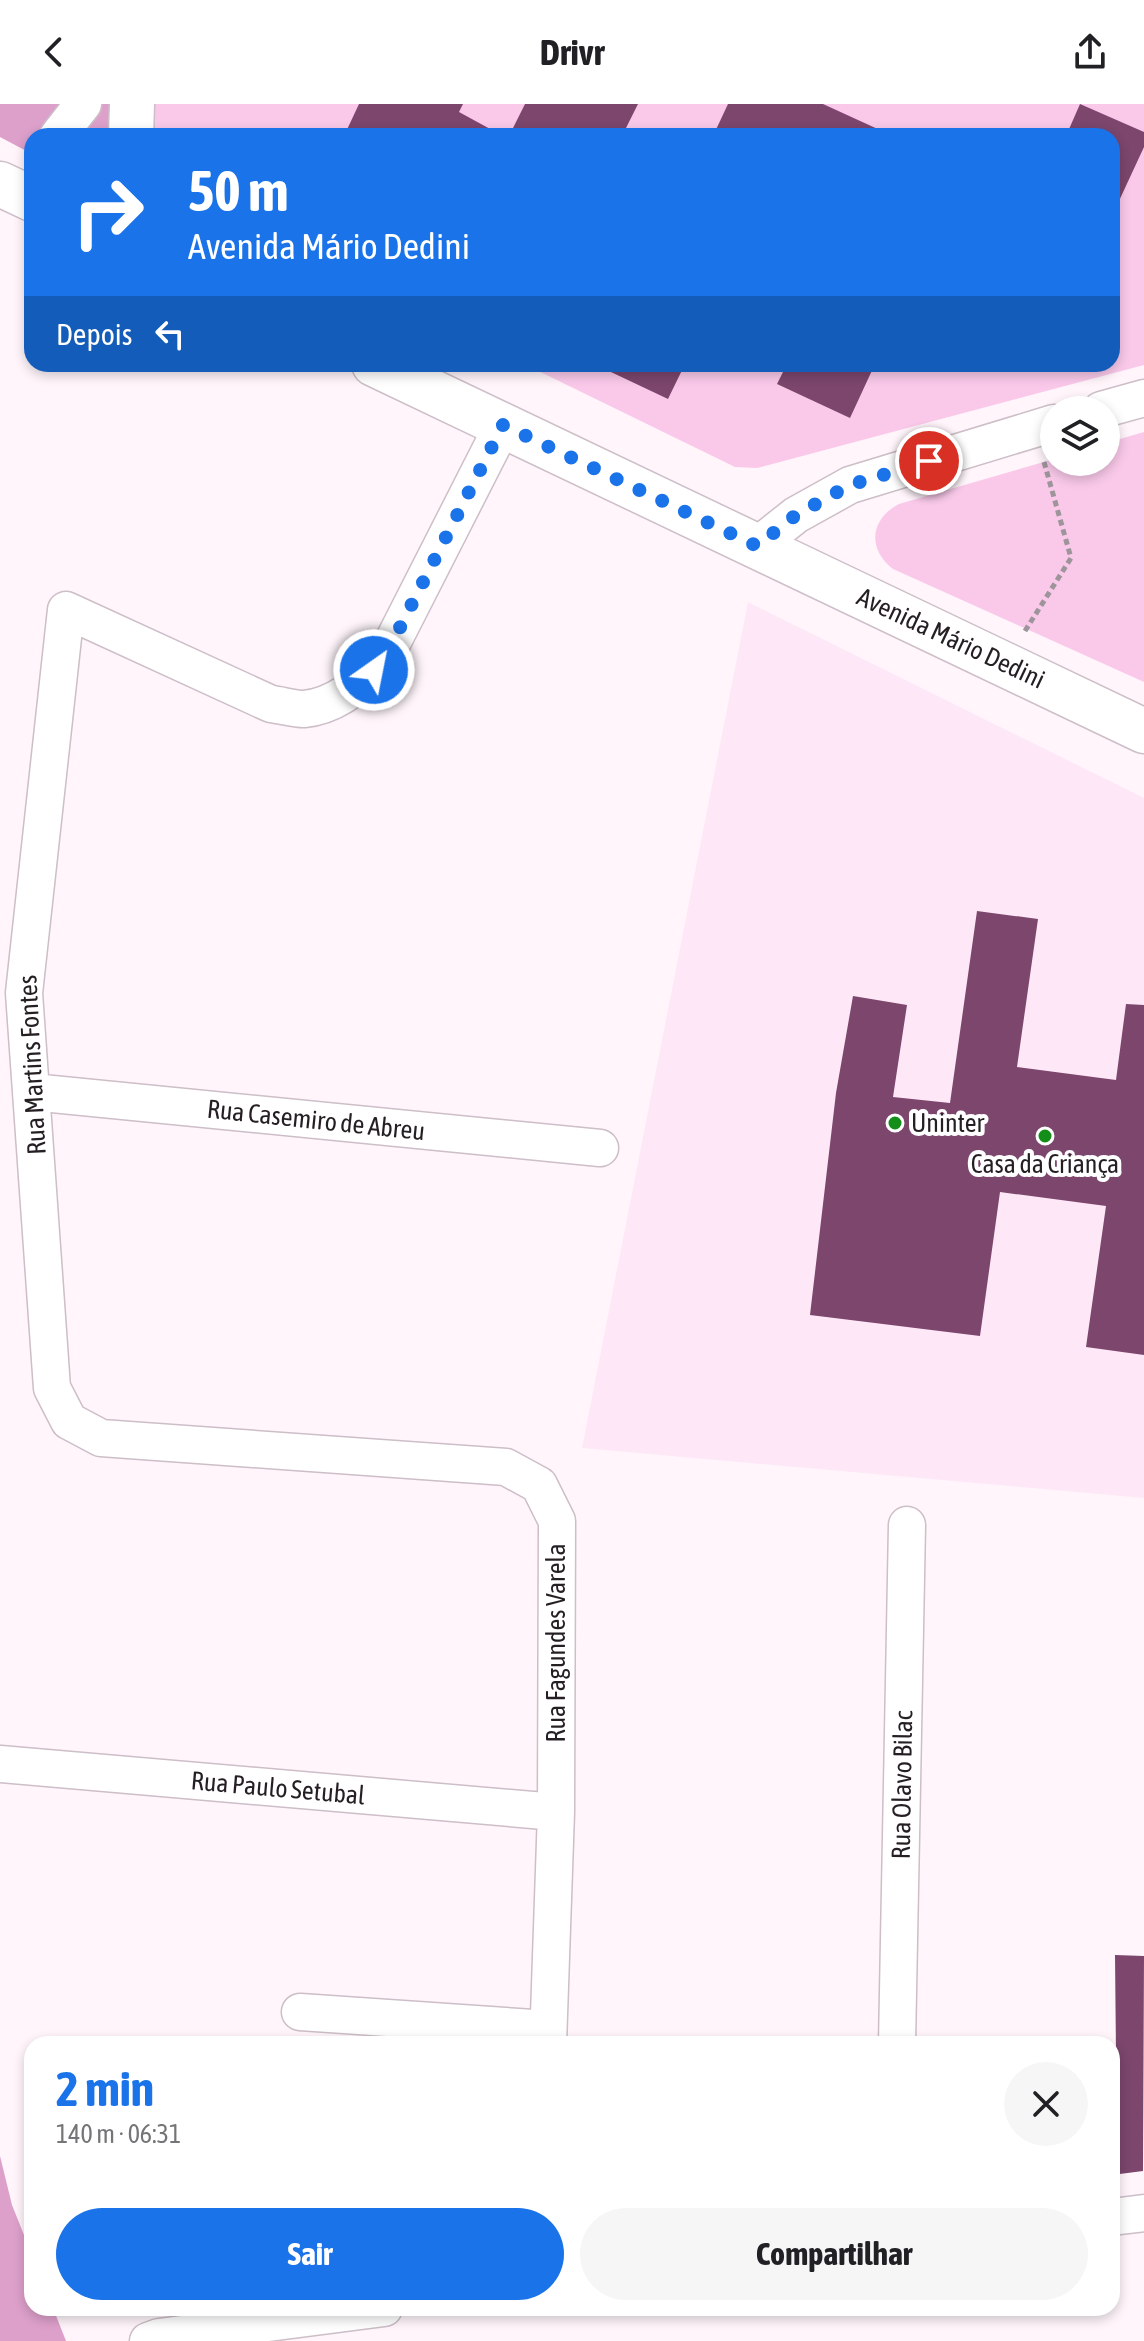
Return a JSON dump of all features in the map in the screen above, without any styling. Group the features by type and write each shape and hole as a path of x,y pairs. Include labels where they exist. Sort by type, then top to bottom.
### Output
{"street":[{"path":"64,128 83,104"},
{"path":"131,128 132,104"},
{"name":"Avenida Mário Dedini","path":"391,372 1005,662 1144,731"},
{"path":"1120,405 1144,398"},
{"name":"Rua Martins Fontes","path":"69,1421 52,1388 24,993 66,610 271,704 304,709 333,700 363,683 385,657 503,425"},
{"path":"757,546 796,515 850,485 1040,427"},
{"name":"Rua Casemiro de Abreu","path":"32,1092 600,1148"},
{"name":"Rua Fagundes Varela","path":"69,1421 101,1438 506,1467 539,1485 557,1521 556,1812 548,2036"},
{"name":"Rua Olavo Bilac","path":"897,2036 907,1525"},
{"name":"Rua Paulo Setubal","path":"0,1764 556,1812"},
{"path":"300,2012 548,2036"},
{"path":"1120,2216 1144,2213"},
{"path":"148,2341 322,2316"}],"path":[{"path":"1005,662 1071,558 1054,476"}],"shaded area":[{"path":"0,104 136,104 132,128 24,128 24,150 0,137"},
{"path":"154,104 1144,104 1144,365 1120,371 1120,128 153,128"},
{"path":"540,372 1118,372 757,468 735,467"},
{"path":"1144,432 1144,682 893,569 879,553 875,535 878,526 889,510 899,504 1040,463 1040,476 1120,476 1120,439"},
{"name":"Uninter","path":"748,602 1144,798 1144,1498 582,1448"},
{"path":"0,2156 12,2205 24,2235 24,2316 56,2316 66,2341 0,2341"}],"building":[{"path":"359,104 463,104 459,112 488,128 348,128"},
{"path":"525,104 638,104 626,128 513,128"},
{"path":"728,104 823,104 876,128 717,128"},
{"path":"1080,104 1144,132 1144,147 1120,199 1120,128 1070,128"},
{"path":"611,372 681,372 668,399"},
{"path":"783,372 871,372 850,418 777,384"},
{"name":"Casa da Criança","path":"977,911 1038,919 1017,1067 1116,1080 1126,1004 1144,1005 1144,1355 1086,1347 1106,1206 1000,1192 980,1336 810,1315 836,1093 853,996 907,1005 893,1097 950,1103"},
{"path":"1115,1955 1144,1956 1143,2171 1120,2174 1120,2036 1116,2036"}],"place":[{"name":"Uninter","path":"895,1123"},
{"name":"Casa da Criança","path":"1045,1136"}],"route":[{"path":"374,670 385,657 503,425 757,546 796,515 850,485 929,461"}]}
